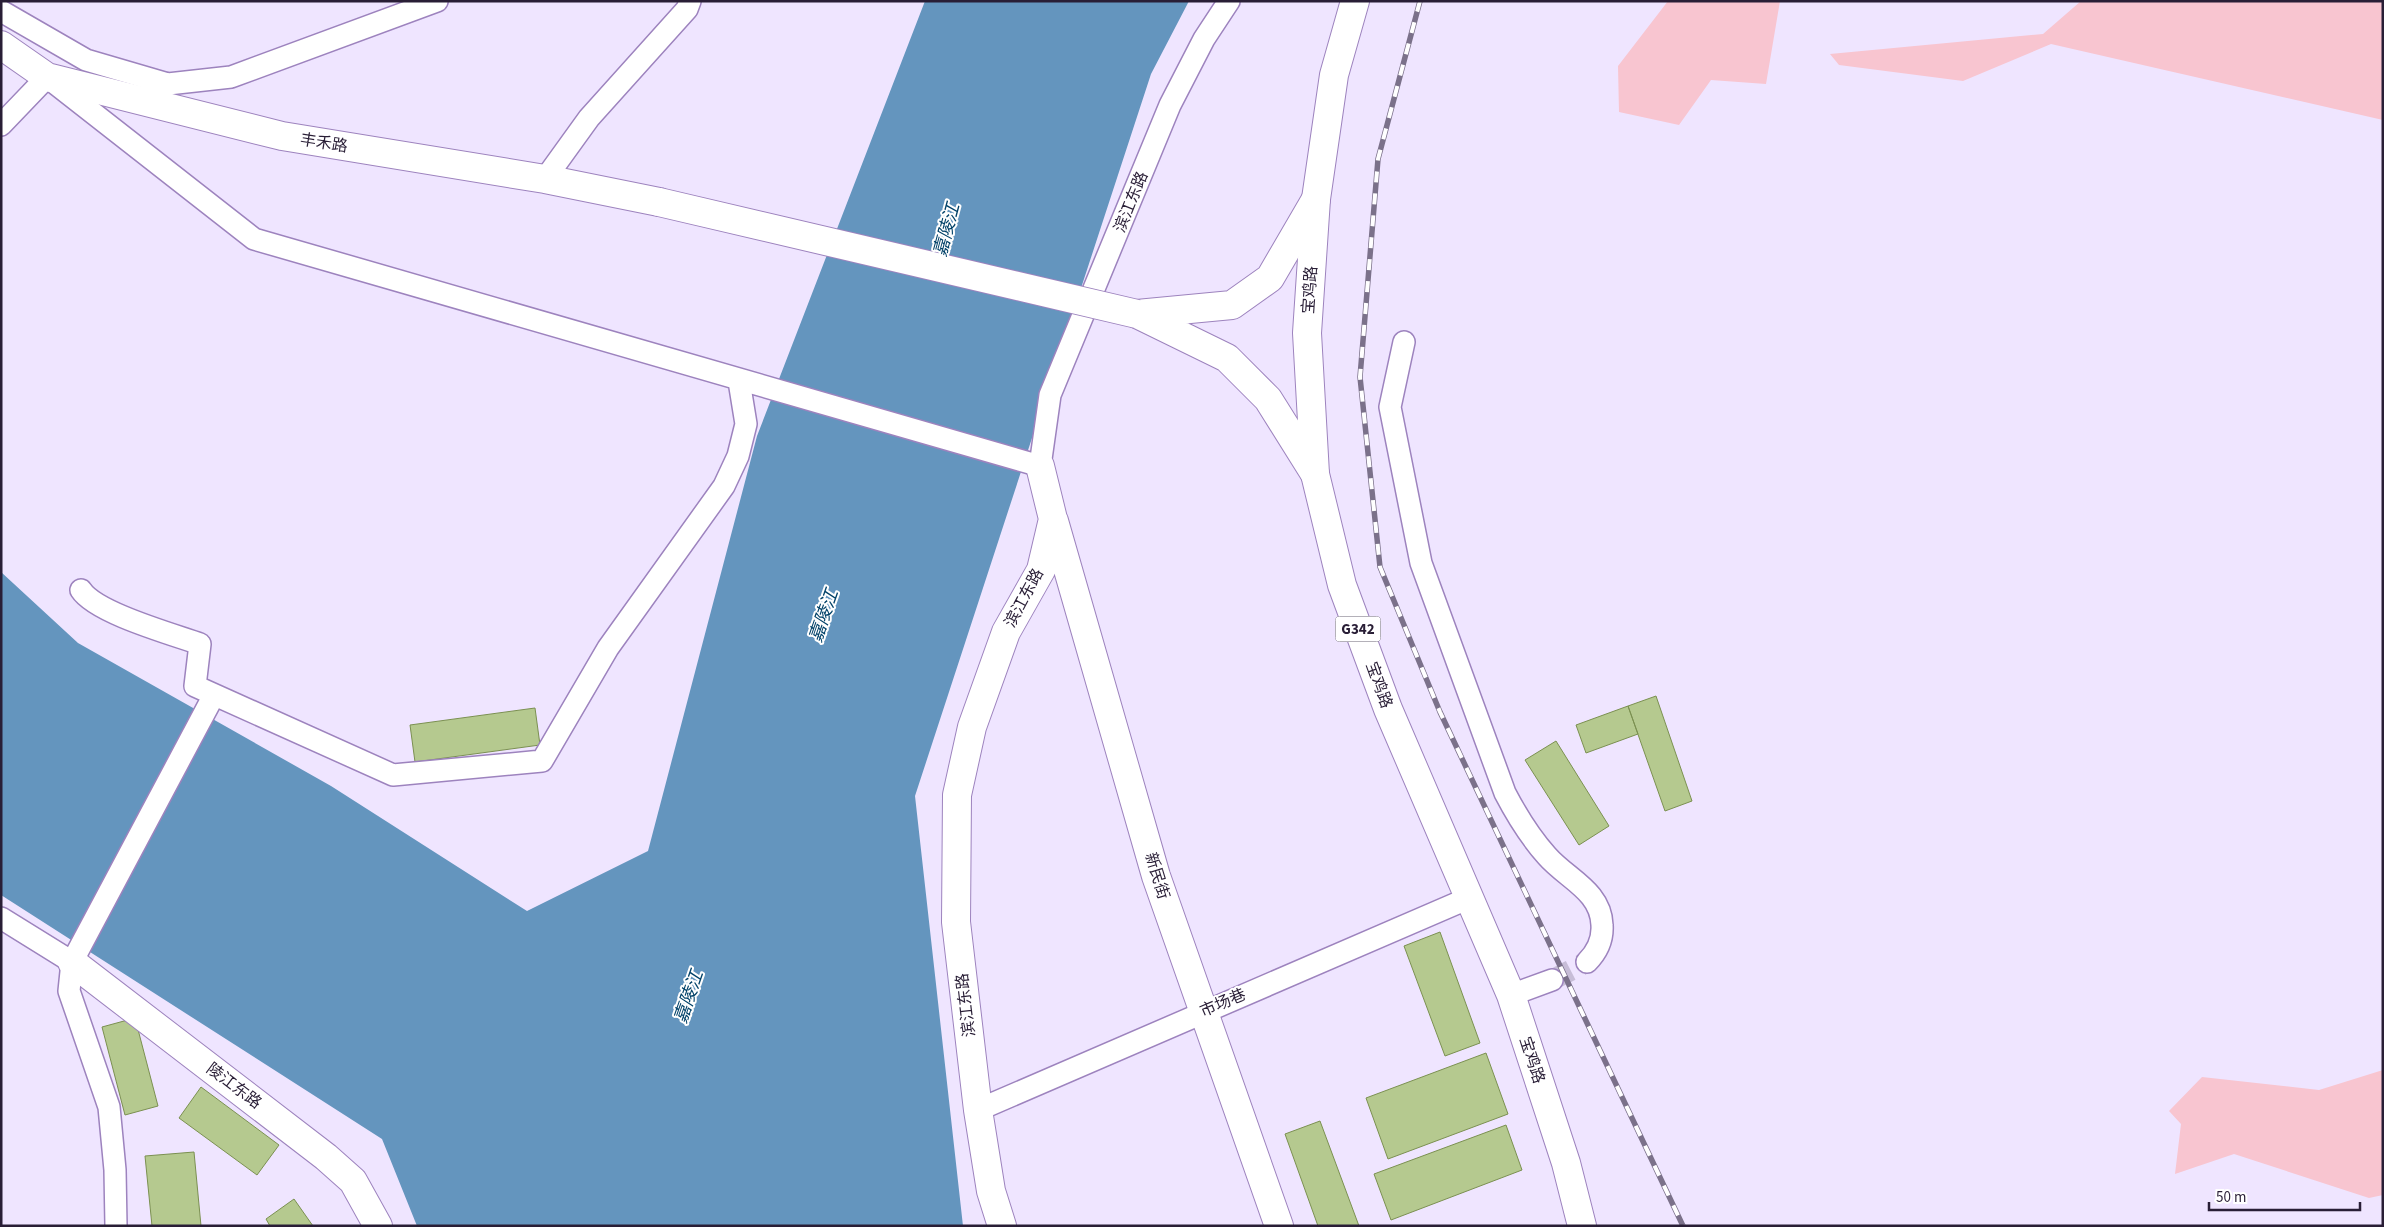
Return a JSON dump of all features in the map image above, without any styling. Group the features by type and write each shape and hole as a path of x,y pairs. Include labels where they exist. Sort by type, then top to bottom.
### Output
{"main road":[{"name":"宝鸡路","path":"1355,1 1334,75 1316,200 1307,333 1315,474 1342,585 1388,709 1511,995 1566,1163 1582,1226"},
{"name":"丰禾路","path":"1,44 47,77 282,136 545,179 659,202 1136,314"},
{"path":"1136,314 1232,305 1270,278 1316,200"},
{"path":"1136,314 1227,358 1268,399 1315,474"},
{"name":"滨江东路","path":"1002,1226 991,1190 978,1110 956,922 957,795 972,727 1006,632 1041,570 1053,519 1031,463"},
{"name":"新民街","path":"1053,519 1156,876 1279,1226"},
{"name":"陵江东路","path":"72,962 326,1157 353,1181 378,1226"}],"street":[{"path":"1,11 86,60 168,84 231,77 437,1"},
{"path":"545,179 589,118 687,9 690,1"},
{"name":"滨江东路","path":"1031,463 1050,396 1170,104 1204,38 1229,1"},
{"path":"1,125 47,77 254,239 747,383 1031,463"},
{"path":"1404,342 1390,406 1421,563 1505,793 1517,816 1548,858 1586,890 1599,908 1602,918 1601,941 1598,949 1587,962"},
{"path":"81,590 86,597 109,611 200,644 195,686 393,775 542,761 608,648 724,486 738,456 746,424 747,383"},
{"path":"116,1226 115,1170 109,1107 69,991 72,962 214,695"},
{"name":"市场巷","path":"978,1110 1469,898"},
{"path":"1,918 72,962"},
{"path":"1511,995 1552,980"}],"shaded area":[{"path":"1668,1 1780,1 1766,84 1711,80 1679,125 1619,112 1618,66"},
{"path":"2081,1 2383,1 2383,120 2051,44 1963,81 1839,65 1830,54 2043,34"},
{"path":"2383,1070 2383,1195 2369,1198 2234,1154 2175,1174 2181,1124 2169,1111 2202,1077 2319,1090"}],"water":[{"name":"嘉陵江","path":"925,1 1189,1 1151,74 915,796 963,1226 417,1226 382,1139 1,895 1,572 78,643 331,786 527,911 648,851 757,436"}],"building":[{"path":"1656,696 1692,801 1665,811 1628,706"},
{"path":"1628,706 1638,734 1586,753 1576,725"},
{"path":"535,708 540,745 415,762 410,725"},
{"path":"1556,741 1609,826 1579,845 1525,760"},
{"path":"1440,932 1480,1043 1445,1056 1404,946"},
{"path":"135,1018 158,1106 125,1115 102,1027"},
{"path":"1486,1053 1508,1114 1388,1159 1366,1098"},
{"path":"201,1087 279,1145 257,1175 179,1118"},
{"path":"1320,1121 1359,1226 1318,1226 1285,1134"},
{"path":"1506,1125 1522,1170 1391,1220 1374,1174"},
{"path":"194,1152 201,1226 152,1226 145,1156"},
{"path":"294,1199 313,1226 270,1226 266,1219"}],"tunnel":[{"path":"1552,980 1587,962"}],"railway":[{"path":"1420,1 1378,159 1360,377 1380,567 1440,712 1683,1226"}]}
